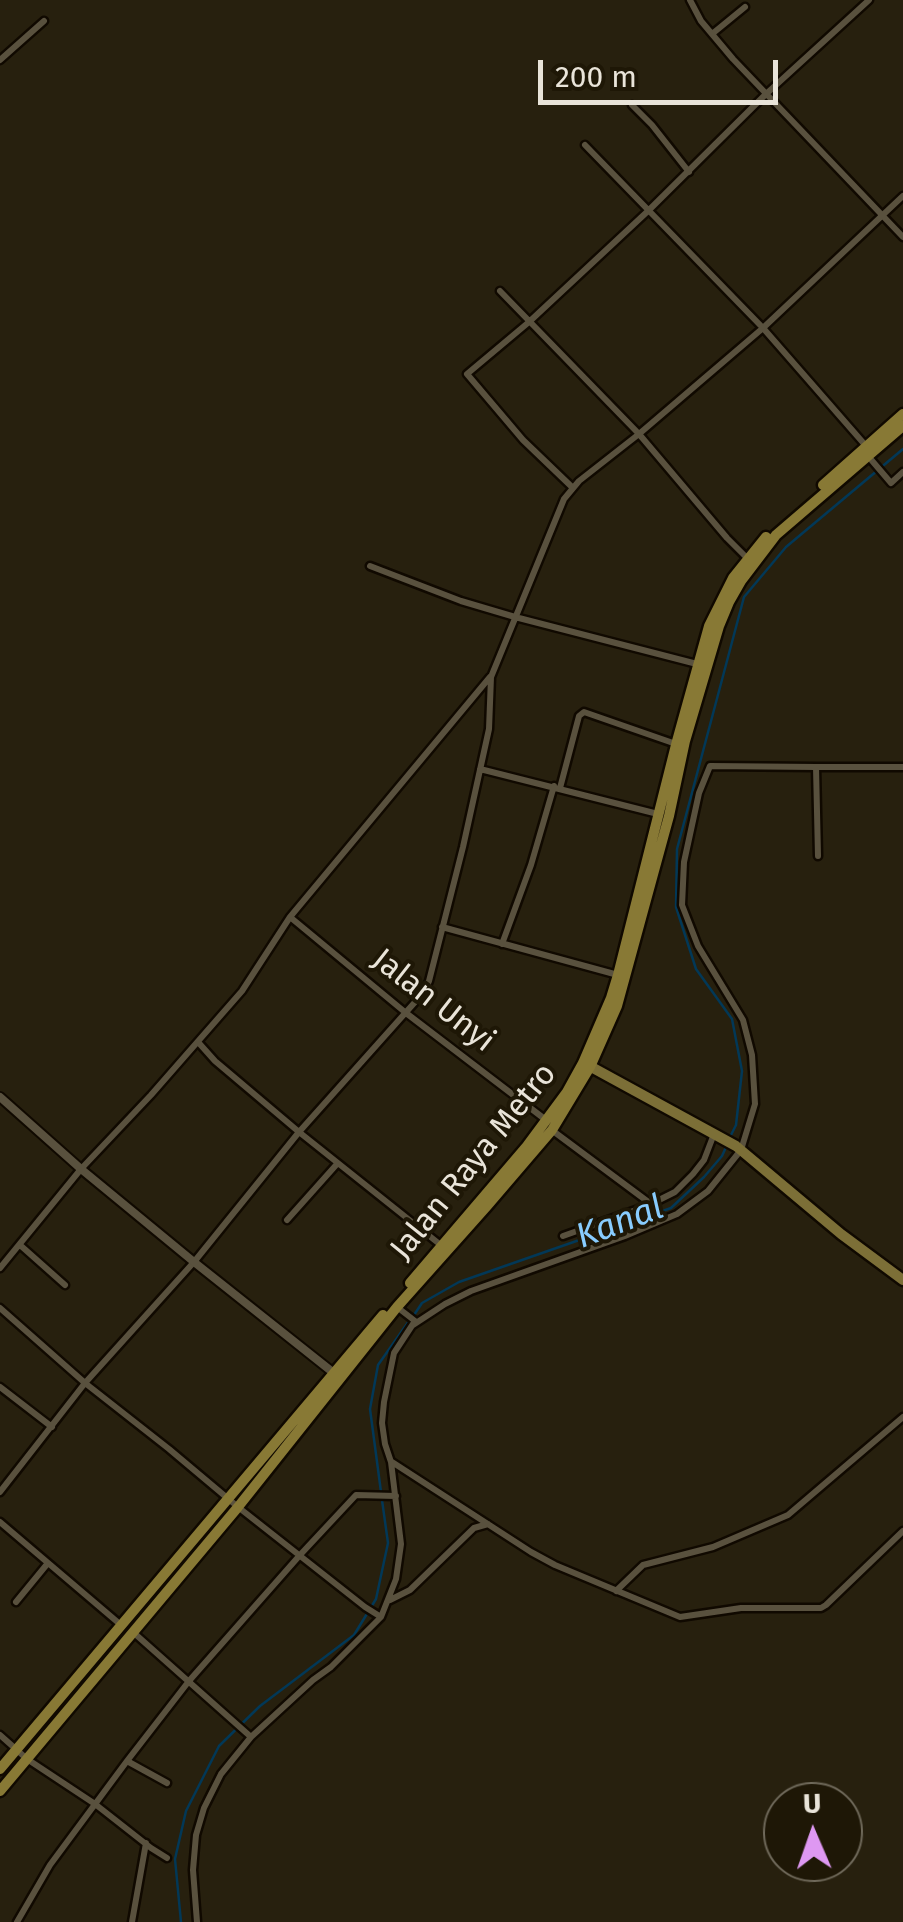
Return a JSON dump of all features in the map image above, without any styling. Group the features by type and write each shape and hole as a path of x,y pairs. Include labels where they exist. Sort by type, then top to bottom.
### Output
{"highway":[{"name":"Jalan Raya Metro","path":"587,1065 618,975 698,665 720,600 747,558 772,531 867,451 903,414"},
{"path":"0,1791 338,1376 488,1206 550,1125 612,1019 669,816 690,724 718,626 729,602 776,535 867,451 903,426"},
{"name":"Jalan Raya Metro","path":"338,1376 442,1246 550,1125"},
{"path":"0,1769 121,1625 233,1503"}],"main road":[{"path":"587,1065 738,1148 840,1234 903,1280"}],"street":[{"path":"690,0 700,20 765,95 903,237"},
{"path":"573,488 524,440 468,374 529,322 765,95 870,0"},
{"path":"712,34 745,6"},
{"path":"0,60 44,21"},
{"path":"632,105 689,172"},
{"path":"586,145 764,328 891,483 903,472"},
{"path":"0,1268 81,1169 242,991 290,917 490,676 564,499 573,488 764,328 903,196"},
{"path":"500,291 639,434 747,558"},
{"path":"370,566 515,618 698,665"},
{"path":"0,1492 85,1383 194,1262 298,1132 427,986 489,729 490,676"},
{"path":"502,944 579,716 584,712 677,744"},
{"path":"196,1922 192,1870 196,1835 221,1774 249,1736 332,1667 389,1600 401,1552 401,1529 382,1422 394,1353 413,1322 471,1291 677,1214 708,1191 738,1148 755,1104 752,1055 742,1020 698,946 682,905 684,862 699,793 710,766 903,767"},
{"path":"816,767 818,856"},
{"path":"480,769 660,815"},
{"name":"Jalan Unyi","path":"290,917 651,1204"},
{"path":"442,927 618,975"},
{"path":"198,1042 298,1132 442,1246"},
{"path":"0,1096 81,1169 338,1376"},
{"path":"563,1236 676,1192 704,1160 717,1136"},
{"path":"287,1220 337,1164"},
{"path":"20,1246 66,1285"},
{"path":"0,1308 85,1383 378,1615"},
{"path":"399,1308 413,1322"},
{"path":"0,1387 52,1427"},
{"path":"616,1591 643,1566 713,1547 788,1514 903,1417"},
{"path":"391,1462 555,1565 680,1617 741,1608 826,1606 902,1533"},
{"path":"17,1922 50,1865 127,1761 189,1681 300,1555 355,1496 393,1496"},
{"path":"0,1522 121,1625"},
{"path":"389,1600 410,1590 474,1528 488,1524"},
{"path":"16,1602 48,1563"},
{"path":"133,1632 249,1736"},
{"path":"0,1735 27,1760 168,1858"},
{"path":"127,1761 167,1784"},
{"path":"132,1922 146,1843"}],"waterway":[{"name":"Kanal","path":"730,1137 736,1125 742,1071 732,1019 696,969 676,907 677,849 744,597 786,547 903,449"},
{"name":"Kanal","path":"414,1315 422,1303 459,1282 671,1208 704,1177 727,1145"},
{"name":"Kanal","path":"381,1492 370,1409 378,1365 409,1321"},
{"name":"Kanal","path":"181,1922 175,1859 186,1811 219,1746 260,1706 354,1635 376,1599 388,1543 382,1500"}]}
